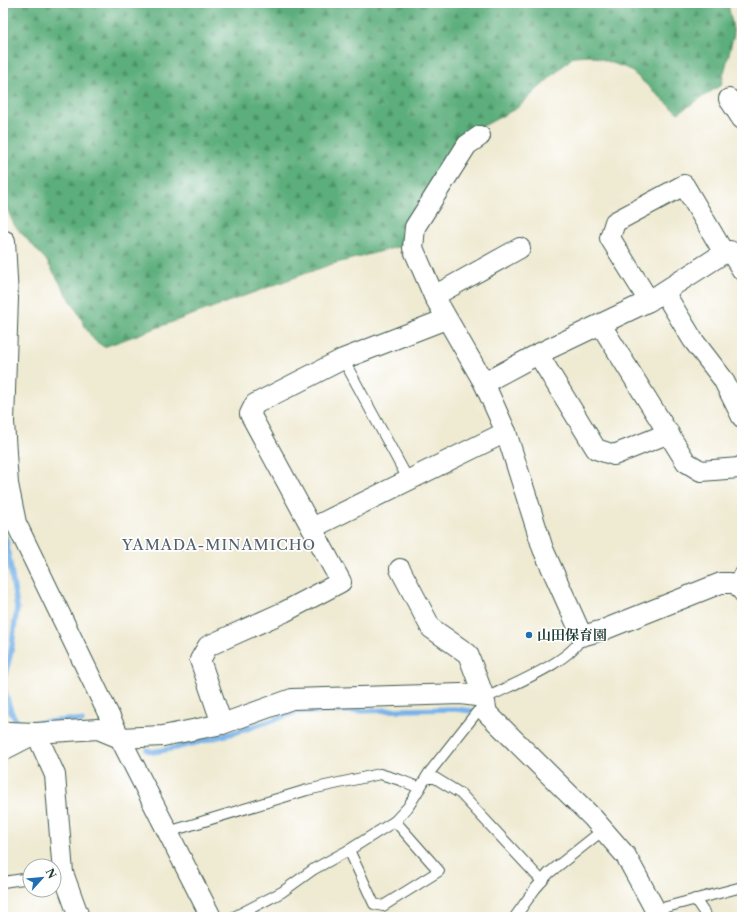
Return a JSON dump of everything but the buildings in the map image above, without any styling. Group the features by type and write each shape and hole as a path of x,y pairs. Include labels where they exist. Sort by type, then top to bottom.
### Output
{"street":[{"path":"729,99 742,119"},
{"path":"480,136 467,145 415,227 413,248 434,296 484,383 506,432 543,549 582,636 603,630 736,577"},
{"path":"724,253 684,185 615,222 610,238 723,379 742,417"},
{"path":"3,242 5,241 8,298 4,422 8,484 16,523 120,738 211,917"},
{"path":"434,296 520,248"},
{"path":"484,383 538,354 602,325 656,297 724,253 730,252 742,270"},
{"path":"222,724 200,660 208,646 284,612 341,582 250,414 254,404 342,359 446,319"},
{"path":"602,325 686,462 701,471 739,468 742,466"},
{"path":"538,354 596,449 614,454 669,434"},
{"path":"312,528 506,432"},
{"path":"400,569 431,628 468,654 487,713 603,830 626,856 653,915"},
{"path":"3,734 9,732 36,733 98,730 120,738 163,736 222,724 292,699 461,694 484,702"},
{"path":"3,750 36,733"},
{"path":"36,733 55,775 58,858"},
{"path":"62,880 79,917"}],"lane":[{"path":"342,359 409,481"},
{"path":"736,577 742,599"},
{"path":"234,917 282,892 314,869 349,850 395,820 408,807 427,778 484,702 494,694 556,663 580,643 582,636"},
{"path":"168,832 307,790 380,774 420,788"},
{"path":"427,778 435,778 461,794 542,881"},
{"path":"349,850 374,904 383,906 440,871 395,820"},
{"path":"515,917 534,889 549,874 603,830"},
{"path":"3,882 22,879"},
{"path":"653,915 695,899 742,887"},
{"path":"695,899 706,917"}],"green space":[{"path":"3,3 728,3 734,34 721,85 678,113 629,69 590,55 574,56 517,108 461,138 400,231 405,245 329,265 104,347 94,340 87,330 46,260 14,225 3,199"}],"waterway":[{"path":"3,534 6,539 17,608 11,652 3,682"},
{"path":"3,684 11,712 16,720 24,724 70,720 82,721"},
{"path":"147,750 153,752 175,748 237,732 297,712 455,709 472,711"}],"place":[{"name":"山田保育園","path":"529,635"}],"district":[{"name":"YAMADA-MINAMICHO","path":"219,544"}]}
